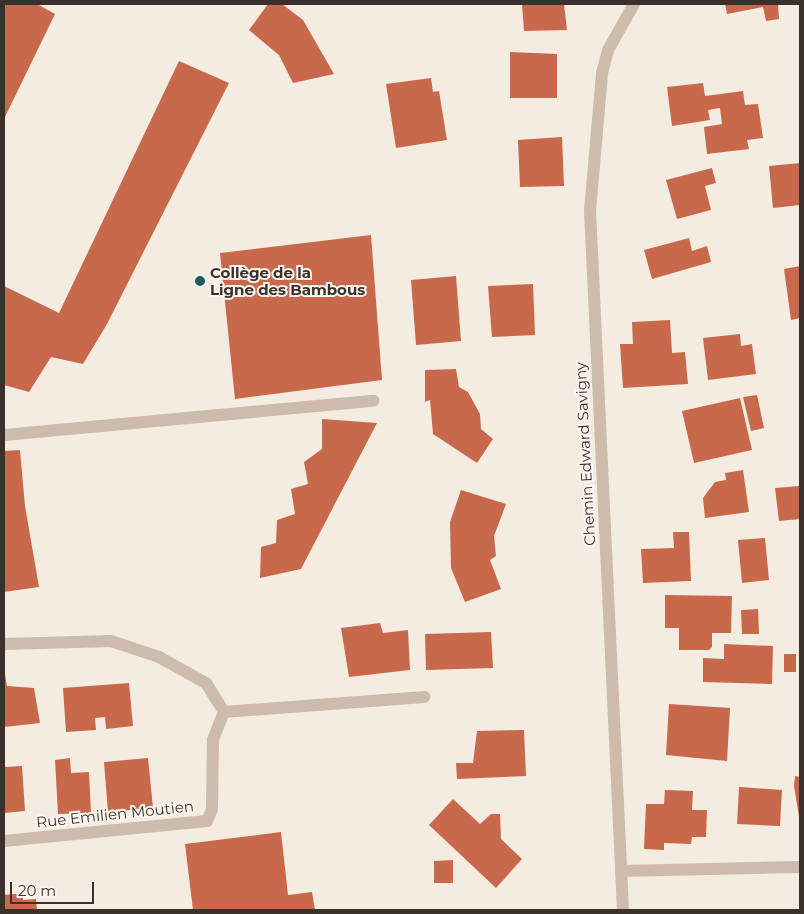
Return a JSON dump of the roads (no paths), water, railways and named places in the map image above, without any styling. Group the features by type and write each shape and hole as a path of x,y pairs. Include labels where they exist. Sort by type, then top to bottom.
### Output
{"street":[{"name":"Chemin Edward Savigny","path":"623,910 590,211 602,73 608,50 634,4"},
{"path":"4,435 373,401"},
{"path":"4,644 111,641 159,657 206,683 224,712 424,696"},
{"name":"Rue Emilien Moutien","path":"4,841 207,821 212,809 212,740 224,712"},
{"path":"621,870 800,867"}],"place":[{"name":"Collège de la Ligne des Bambous","path":"200,281"}]}
